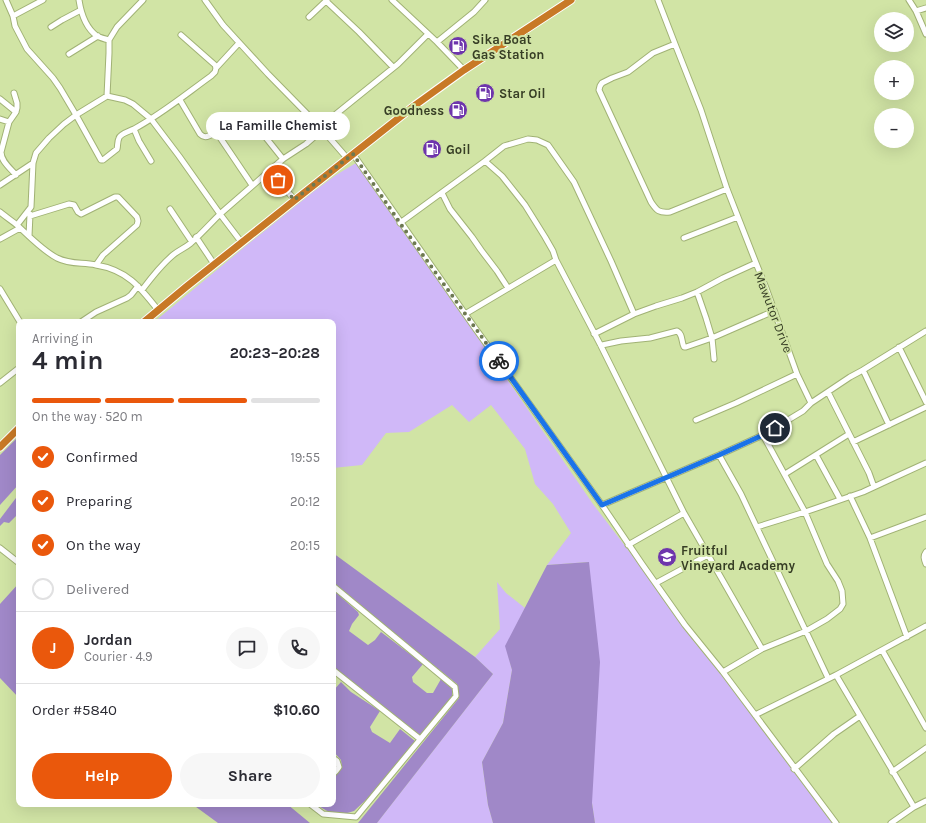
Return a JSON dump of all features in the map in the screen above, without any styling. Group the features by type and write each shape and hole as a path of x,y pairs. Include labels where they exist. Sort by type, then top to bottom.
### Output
{"highway":[{"path":"148,319 294,200 414,106 464,70 571,0"},
{"path":"0,447 16,431"}],"street":[{"path":"6,0 13,16 15,26 27,49 53,78 76,115 100,160 103,160 117,149 118,138 120,136 151,119 180,100 211,76 215,72 216,68 239,43"},
{"path":"13,16 43,0"},
{"path":"79,0 86,24 92,32 109,40"},
{"path":"107,96 109,40 117,27 143,0"},
{"path":"205,0 223,25 239,43 350,156 400,223 602,505 628,545 685,624 723,672 794,769 836,823"},
{"path":"392,0 437,42 464,70"},
{"path":"437,42 474,12 485,0"},
{"name":"Mawutor Drive","path":"658,0 701,110 727,189 766,288 797,374 811,403"},
{"path":"909,0 916,11 926,34"},
{"path":"309,17 326,1 360,32 393,67"},
{"path":"916,11 926,8"},
{"path":"51,27 81,10"},
{"path":"86,319 96,312 127,298 140,288 174,254 184,249 252,185 283,159 306,144 321,128 393,67 428,34"},
{"path":"69,54 98,36"},
{"path":"181,36 215,65 216,68"},
{"path":"675,44 653,53 628,72 602,83 599,90 651,202 658,211 670,212 727,189"},
{"path":"14,93 17,103 16,112 9,122 1,156 16,175"},
{"path":"29,236 33,163 36,153 40,147 76,115 107,96 125,100 133,104 151,119 168,140 242,243"},
{"path":"0,99 16,112"},
{"path":"180,100 200,134 206,138 212,134 219,136 252,185"},
{"path":"0,119 9,122"},
{"path":"134,129 139,141 151,161"},
{"path":"259,129 283,159"},
{"path":"400,223 504,146 528,139 537,140 548,145 574,182 616,271 634,314"},
{"path":"485,161 502,176 525,205 553,251 556,260 600,344 684,513 762,649"},
{"path":"0,186 33,163"},
{"path":"269,171 294,200"},
{"path":"442,193 450,209 508,288"},
{"path":"30,216 72,204 81,214 118,197 137,217 137,225 103,254 96,265"},
{"path":"0,239 18,226 31,207"},
{"path":"170,209 214,264"},
{"path":"0,212 47,252 64,261 96,265 119,272 133,281 158,310"},
{"path":"684,238 738,217"},
{"path":"465,314 556,260"},
{"path":"594,334 634,314 697,292 756,263"},
{"path":"0,289 2,296 18,319"},
{"path":"697,292 712,338 714,359"},
{"path":"600,344 602,345 621,341 650,338 676,331 679,332 684,347 686,347 712,338 774,311"},
{"path":"602,505 763,435 803,411 811,403 850,377 926,331"},
{"path":"899,347 926,402"},
{"path":"0,383 16,370"},
{"path":"863,370 889,425"},
{"path":"696,420 797,374"},
{"path":"828,392 874,487"},
{"path":"853,442 926,407"},
{"path":"784,474 849,434"},
{"path":"723,672 762,649 806,631 840,610 843,604 842,591 838,581 827,564 805,512 763,435"},
{"path":"719,455 741,494 828,678"},
{"path":"816,455 840,500"},
{"path":"757,527 840,500 874,487 926,463"},
{"path":"850,496 870,538 907,637"},
{"path":"628,545 684,513"},
{"path":"870,538 926,516"},
{"path":"0,548 16,561"},
{"path":"926,552 924,554 926,564"},
{"path":"656,583 708,555"},
{"path":"314,807 323,814 356,817 456,696 455,687 336,588"},
{"path":"755,715 836,675 926,626"},
{"path":"882,650 926,728"},
{"path":"336,672 420,739"},
{"path":"836,675 914,808"},
{"path":"794,769 834,734 860,716"},
{"path":"892,772 926,748"},
{"path":"336,760 338,767 336,771"},
{"path":"891,823 926,801"}],"shaded area":[{"path":"356,163 593,504 837,823 595,823 592,803 589,562 547,565 571,533 553,504 535,484 525,449 491,405 469,422 452,405 409,432 386,433 362,465 336,468 336,319 158,319 247,245 336,175"},
{"path":"16,439 16,487 0,505 0,455"},
{"path":"16,498 16,516 9,523 4,522 0,526 0,519"},
{"path":"336,555 475,657 493,674 377,823 358,823 459,698 457,684 336,586"},
{"path":"589,562 600,662 592,803 595,823 493,823 488,805 482,762 503,723 512,670 505,646 547,565"},
{"path":"497,582 506,593 525,608 506,646 512,670 503,723 482,762 488,805 493,823 377,823 493,674 475,657 500,629"},
{"path":"16,586 16,695 0,678 0,604"},
{"path":"336,593 358,612 359,615 349,631 368,645 375,640 381,632 423,664 412,677 413,682 427,693 433,693 441,679 452,689 452,696 421,736 418,736 336,669"},
{"path":"341,682 351,692 380,711 370,727 372,732 390,743 400,729 415,741 369,797 354,811 344,814 329,812 320,807 336,807 336,774 342,768 341,760 336,754 336,688"},
{"path":"196,807 291,807 310,823 218,823"}],"way so far":[{"path":"278,180 294,200 353,154 400,223 499,361"}],"place":[{"name":"Sika Boat Gas Station","path":"458,46"},
{"name":"Star Oil","path":"485,93"},
{"name":"Goodness","path":"458,110"},
{"name":"Goil","path":"432,149"},
{"name":"La Famille Chemist","path":"278,180"},
{"name":"Fruitful Vineyard Academy","path":"667,557"}],"route":[{"path":"499,361 602,505 719,455 775,428"}]}
